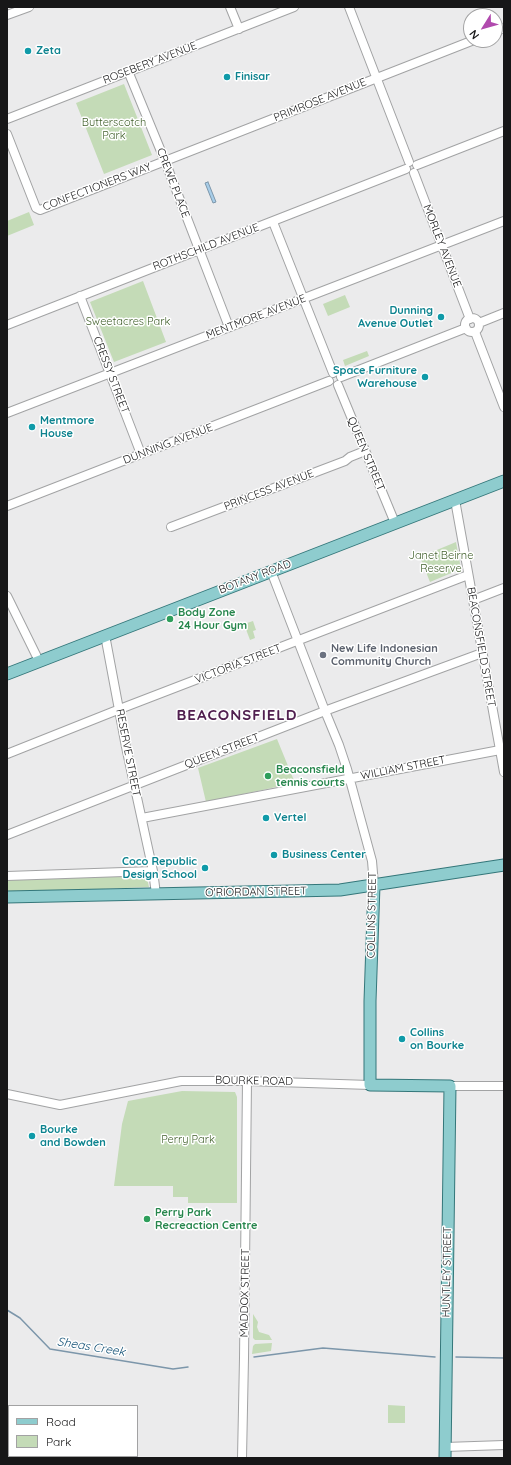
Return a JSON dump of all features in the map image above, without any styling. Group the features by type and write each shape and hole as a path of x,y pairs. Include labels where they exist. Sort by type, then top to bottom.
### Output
{"main road":[{"name":"BOTANY ROAD","path":"7,674 504,481"},
{"name":"O'RIORDAN STREET","path":"7,897 340,890 504,865"},
{"name":"COLLINS STREET","path":"370,1085 370,1001 374,885"},
{"name":"BOURKE ROAD","path":"370,1085 450,1086"},
{"name":"HUNTLEY STREET","path":"445,1453 450,1086"}],"street":[{"path":"9,12 29,7"},
{"path":"230,7 239,29"},
{"name":"ROSEBERY AVENUE","path":"7,119 294,7"},
{"name":"MORLEY AVENUE","path":"349,7 470,319"},
{"name":"PRIMROSE AVENUE","path":"165,161 463,44"},
{"name":"CREWE PLACE","path":"128,71 165,161 229,327"},
{"name":"ROTHSCHILD AVENUE","path":"7,325 504,132"},
{"name":"CONFECTIONERS WAY","path":"7,134 36,208 40,210 165,161"},
{"name":"MENTMORE AVENUE","path":"7,413 504,220"},
{"path":"273,222 333,373"},
{"name":"CRESSY STREET","path":"80,296 141,454"},
{"path":"479,323 504,313"},
{"path":"466,328 467,322 470,319 475,319 479,323"},
{"path":"475,332 479,323"},
{"path":"466,328 475,332"},
{"path":"341,377 466,328"},
{"path":"475,332 504,407"},
{"path":"333,373 338,373 341,377"},
{"path":"333,373 329,377 329,381 333,385 338,385 341,377"},
{"name":"DUNNING AVENUE","path":"7,506 329,381"},
{"name":"QUEEN STREET","path":"338,385 395,523"},
{"name":"PRINCESS AVENUE","path":"171,527 345,461 350,457 365,451"},
{"name":"BEACONSFIELD STREET","path":"455,500 504,772"},
{"name":"COLLINS STREET","path":"271,571 339,745 350,779 372,862 374,885"},
{"name":"VICTORIA STREET","path":"7,754 468,575"},
{"path":"473,600 504,588"},
{"path":"7,596 39,661"},
{"name":"RESERVE STREET","path":"106,635 134,785 153,871 156,894"},
{"name":"QUEEN STREET","path":"7,835 325,711 482,653"},
{"name":"WILLIAM STREET","path":"142,818 500,750"},
{"path":"7,876 153,871"},
{"name":"BOURKE ROAD","path":"7,1094 60,1105 181,1081 247,1081 370,1085"},
{"name":"MADDOX STREET","path":"242,1458 247,1081"},
{"name":"BOURKE ROAD","path":"450,1086 504,1086"},
{"path":"445,1453 504,1445"}],"green space":[{"name":"Butterscotch Park","path":"124,84 152,155 104,174 76,103"},
{"path":"29,212 34,225 7,236 7,221"},
{"name":"Sweetacres Park","path":"143,281 166,342 114,362 90,302"},
{"path":"345,295 350,307 328,316 323,304"},
{"path":"367,351 369,356 345,366 343,360"},
{"name":"Janet Beirne Reserve","path":"456,542 461,569 430,582 420,557"},
{"path":"253,621 256,630 253,631 255,638 250,640 244,624"},
{"path":"277,739 295,783 206,802 198,768"},
{"path":"146,874 149,887 7,893 7,880"},
{"name":"Perry Park","path":"182,1091 235,1092 237,1097 237,1203 188,1203 188,1197 173,1197 173,1186 114,1186 122,1124 128,1101"},
{"path":"253,1314 258,1322 257,1327 259,1332 269,1335 272,1340 255,1340 253,1338"},
{"path":"272,1343 271,1351 252,1354 253,1346 255,1344"},
{"path":"388,1405 405,1406 405,1423 388,1423"}],"water":[{"path":"208,182 216,202 213,203 205,183"}],"waterway":[{"name":"Sheas Creek","path":"7,1310 20,1318 50,1349 173,1369 188,1367"},
{"name":"Sheas Creek","path":"254,1357 323,1348 435,1357"},
{"name":"Sheas Creek","path":"456,1357 504,1358"}],"place":[{"name":"Zeta","path":"28,51"},
{"name":"Finisar","path":"227,77"},
{"name":"Dunning Avenue Outlet","path":"441,317"},
{"name":"Space Furniture Warehouse","path":"425,377"},
{"name":"Mentmore House","path":"32,427"},
{"name":"Body Zone 24 Hour Gym","path":"170,619"},
{"name":"New Life Indonesian Community Church","path":"323,655"},
{"name":"Beaconsfield tennis courts","path":"268,776"},
{"name":"Vertel","path":"266,818"},
{"name":"Business Center","path":"274,855"},
{"name":"Coco Republic Design School","path":"205,868"},
{"name":"Collins on Bourke","path":"402,1039"},
{"name":"Bourke and Bowden","path":"32,1136"},
{"name":"Perry Park Recreaction Centre","path":"147,1219"}],"district":[{"name":"BEACONSFIELD","path":"237,715"}]}
